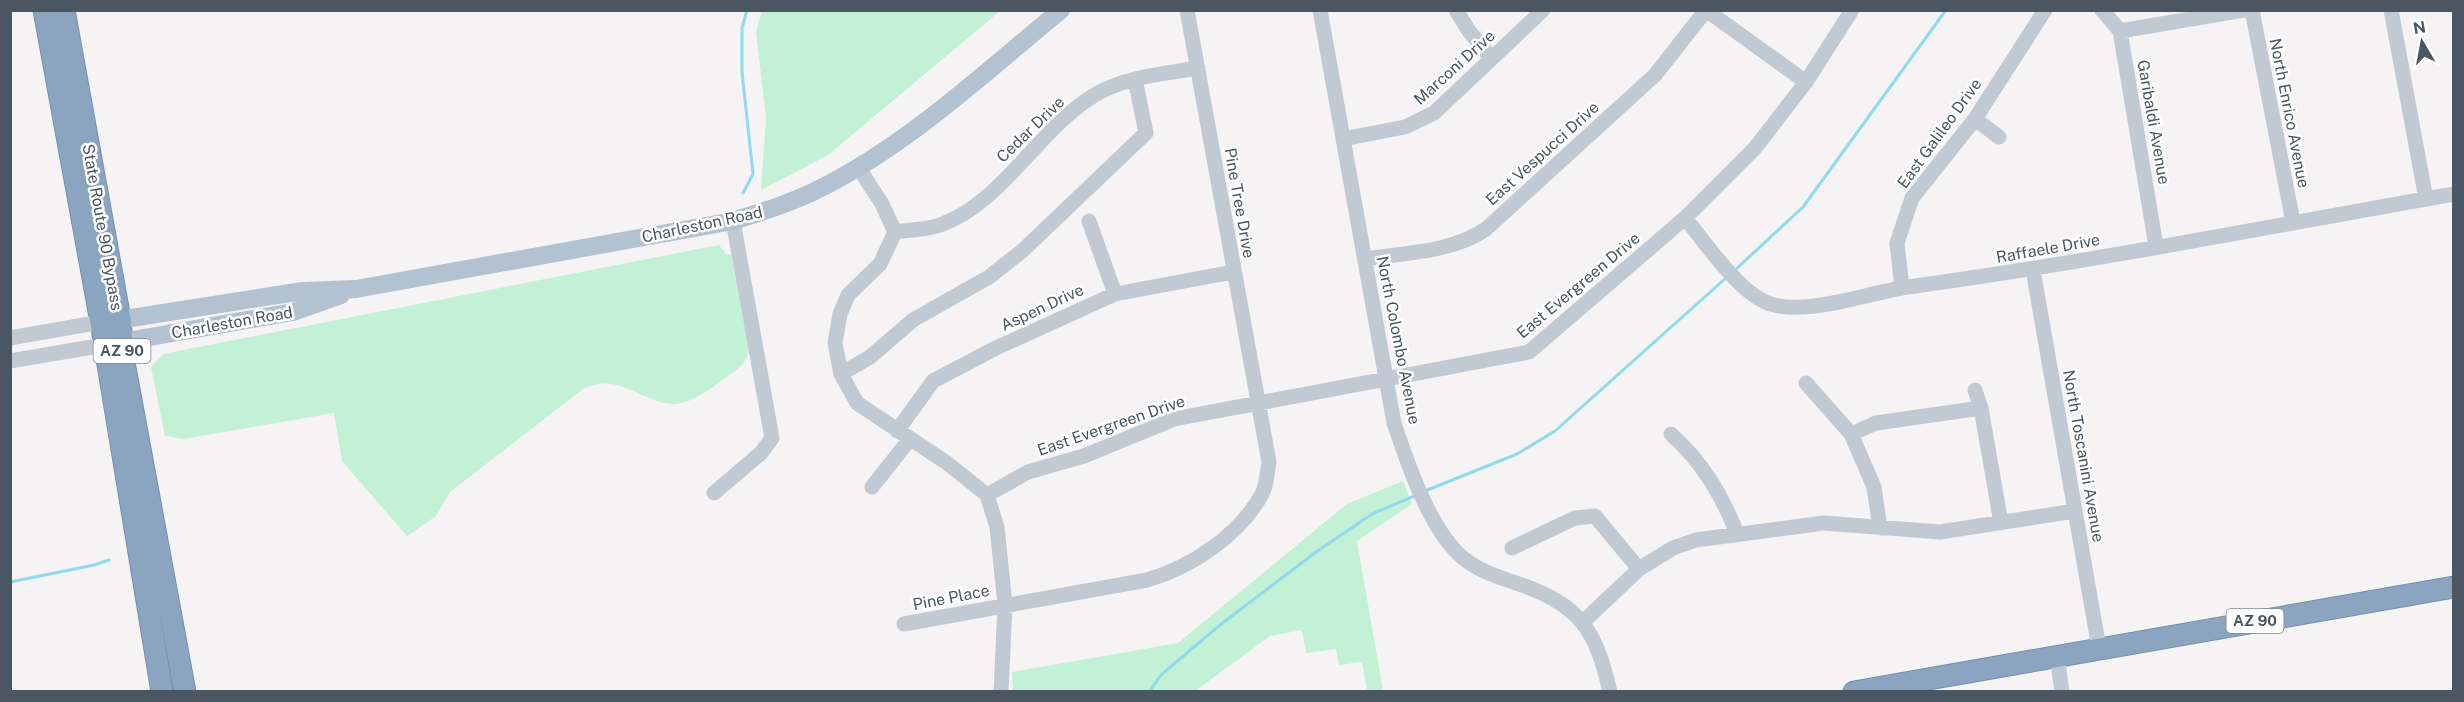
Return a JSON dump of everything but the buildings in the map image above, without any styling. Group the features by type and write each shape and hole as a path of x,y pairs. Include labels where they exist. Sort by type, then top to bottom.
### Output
{"highway":[{"name":"State Route 90 Bypass","path":"44,10 110,321"},
{"name":"State Route 90 Bypass","path":"64,10 162,692"},
{"name":"State Route 90 Bypass","path":"113,344 185,692"},
{"name":"AZ 90","path":"1854,692 2454,587"}],"main road":[{"name":"Charleston Road","path":"110,321 303,291 356,289 733,221 776,208 819,189 898,141 1061,10"},
{"name":"Charleston Road","path":"113,344 293,312 356,289"}],"street":[{"name":"Pine Tree Drive","path":"1005,605 1147,580 1175,572 1201,557 1250,513 1264,491 1269,462 1187,10"},
{"name":"North Colombo Avenue","path":"1320,10 1394,423 1408,466 1444,535 1461,556 1484,572 1543,592 1584,621 1596,644 1610,692"},
{"path":"1456,10 1469,31 1491,58"},
{"name":"Marconi Drive","path":"1343,139 1406,127 1434,113 1543,10"},
{"name":"East Evergreen Drive","path":"987,495 1028,472 1084,456 1174,419 1529,352 1685,218 1755,148 1806,81 1852,10"},
{"name":"East Galileo Drive","path":"1902,288 1897,243 1912,198 1975,119 2045,10"},
{"path":"2102,10 2120,31 2244,10"},
{"name":"North Enrico Avenue","path":"2252,10 2293,222"},
{"path":"2391,10 2426,199"},
{"path":"1706,11 1806,81"},
{"name":"East Vespucci Drive","path":"1365,259 1456,243 1473,238 1486,229 1655,75 1706,11"},
{"name":"Garibaldi Avenue","path":"2120,31 2157,246"},
{"name":"Cedar Drive","path":"895,232 940,225 960,215 993,191 1038,142 1091,97 1113,85 1198,68"},
{"path":"841,374 870,357 913,320 988,278 1013,258 1146,133 1135,79"},
{"path":"1975,119 1999,137"},
{"path":"858,167 882,204 895,232 880,264 848,295 840,314 836,343 841,374 857,402 947,463 987,495 997,526 1005,605 1001,692"},
{"name":"Raffaele Drive","path":"1685,218 1752,296 1772,305 1797,308 1902,288 2033,270 2454,194"},
{"path":"714,493 761,453 772,438 733,221"},
{"path":"1089,221 1115,294"},
{"name":"North Toscanini Avenue","path":"2033,270 2099,648"},
{"name":"Aspen Drive","path":"872,487 933,381 996,348 1115,294 1233,272"},
{"path":"10,338 110,321"},
{"path":"10,361 113,344"},
{"path":"1806,383 1851,434 1874,487 1880,528"},
{"path":"1975,390 1981,408 2001,522"},
{"path":"1851,434 1875,423 1981,408"},
{"path":"1671,434 1692,453 1708,475 1723,499 1737,533"},
{"path":"1584,621 1639,569 1673,548 1737,533 1824,523 1940,532 2075,511"},
{"path":"1512,548 1575,518 1595,516 1639,569"},
{"name":"Pine Place","path":"904,624 1005,605"},
{"path":"2057,656 2064,690"}],"green space":[{"path":"762,10 1000,11 828,155 761,190 766,118 756,32"},
{"path":"719,245 727,255 731,254 749,352 738,369 704,393 677,404 659,402 617,385 595,385 583,389 450,492 436,516 407,536 342,461 334,413 184,439 165,436 151,367 163,354"},
{"path":"1403,481 1412,504 1357,541 1383,691 1367,691 1362,662 1339,665 1336,649 1306,653 1302,630 1270,636 1195,691 1013,691 1012,672 1178,643 1347,504"}],"waterway":[{"path":"743,193 753,174 742,72 742,28 747,10"},
{"path":"1734,271 1803,207 1946,10"},
{"path":"1425,491 1517,454 1555,431 1727,277"},
{"path":"1149,692 1161,675 1220,625 1316,552 1372,514 1417,495"},
{"path":"10,582 109,560"}]}
